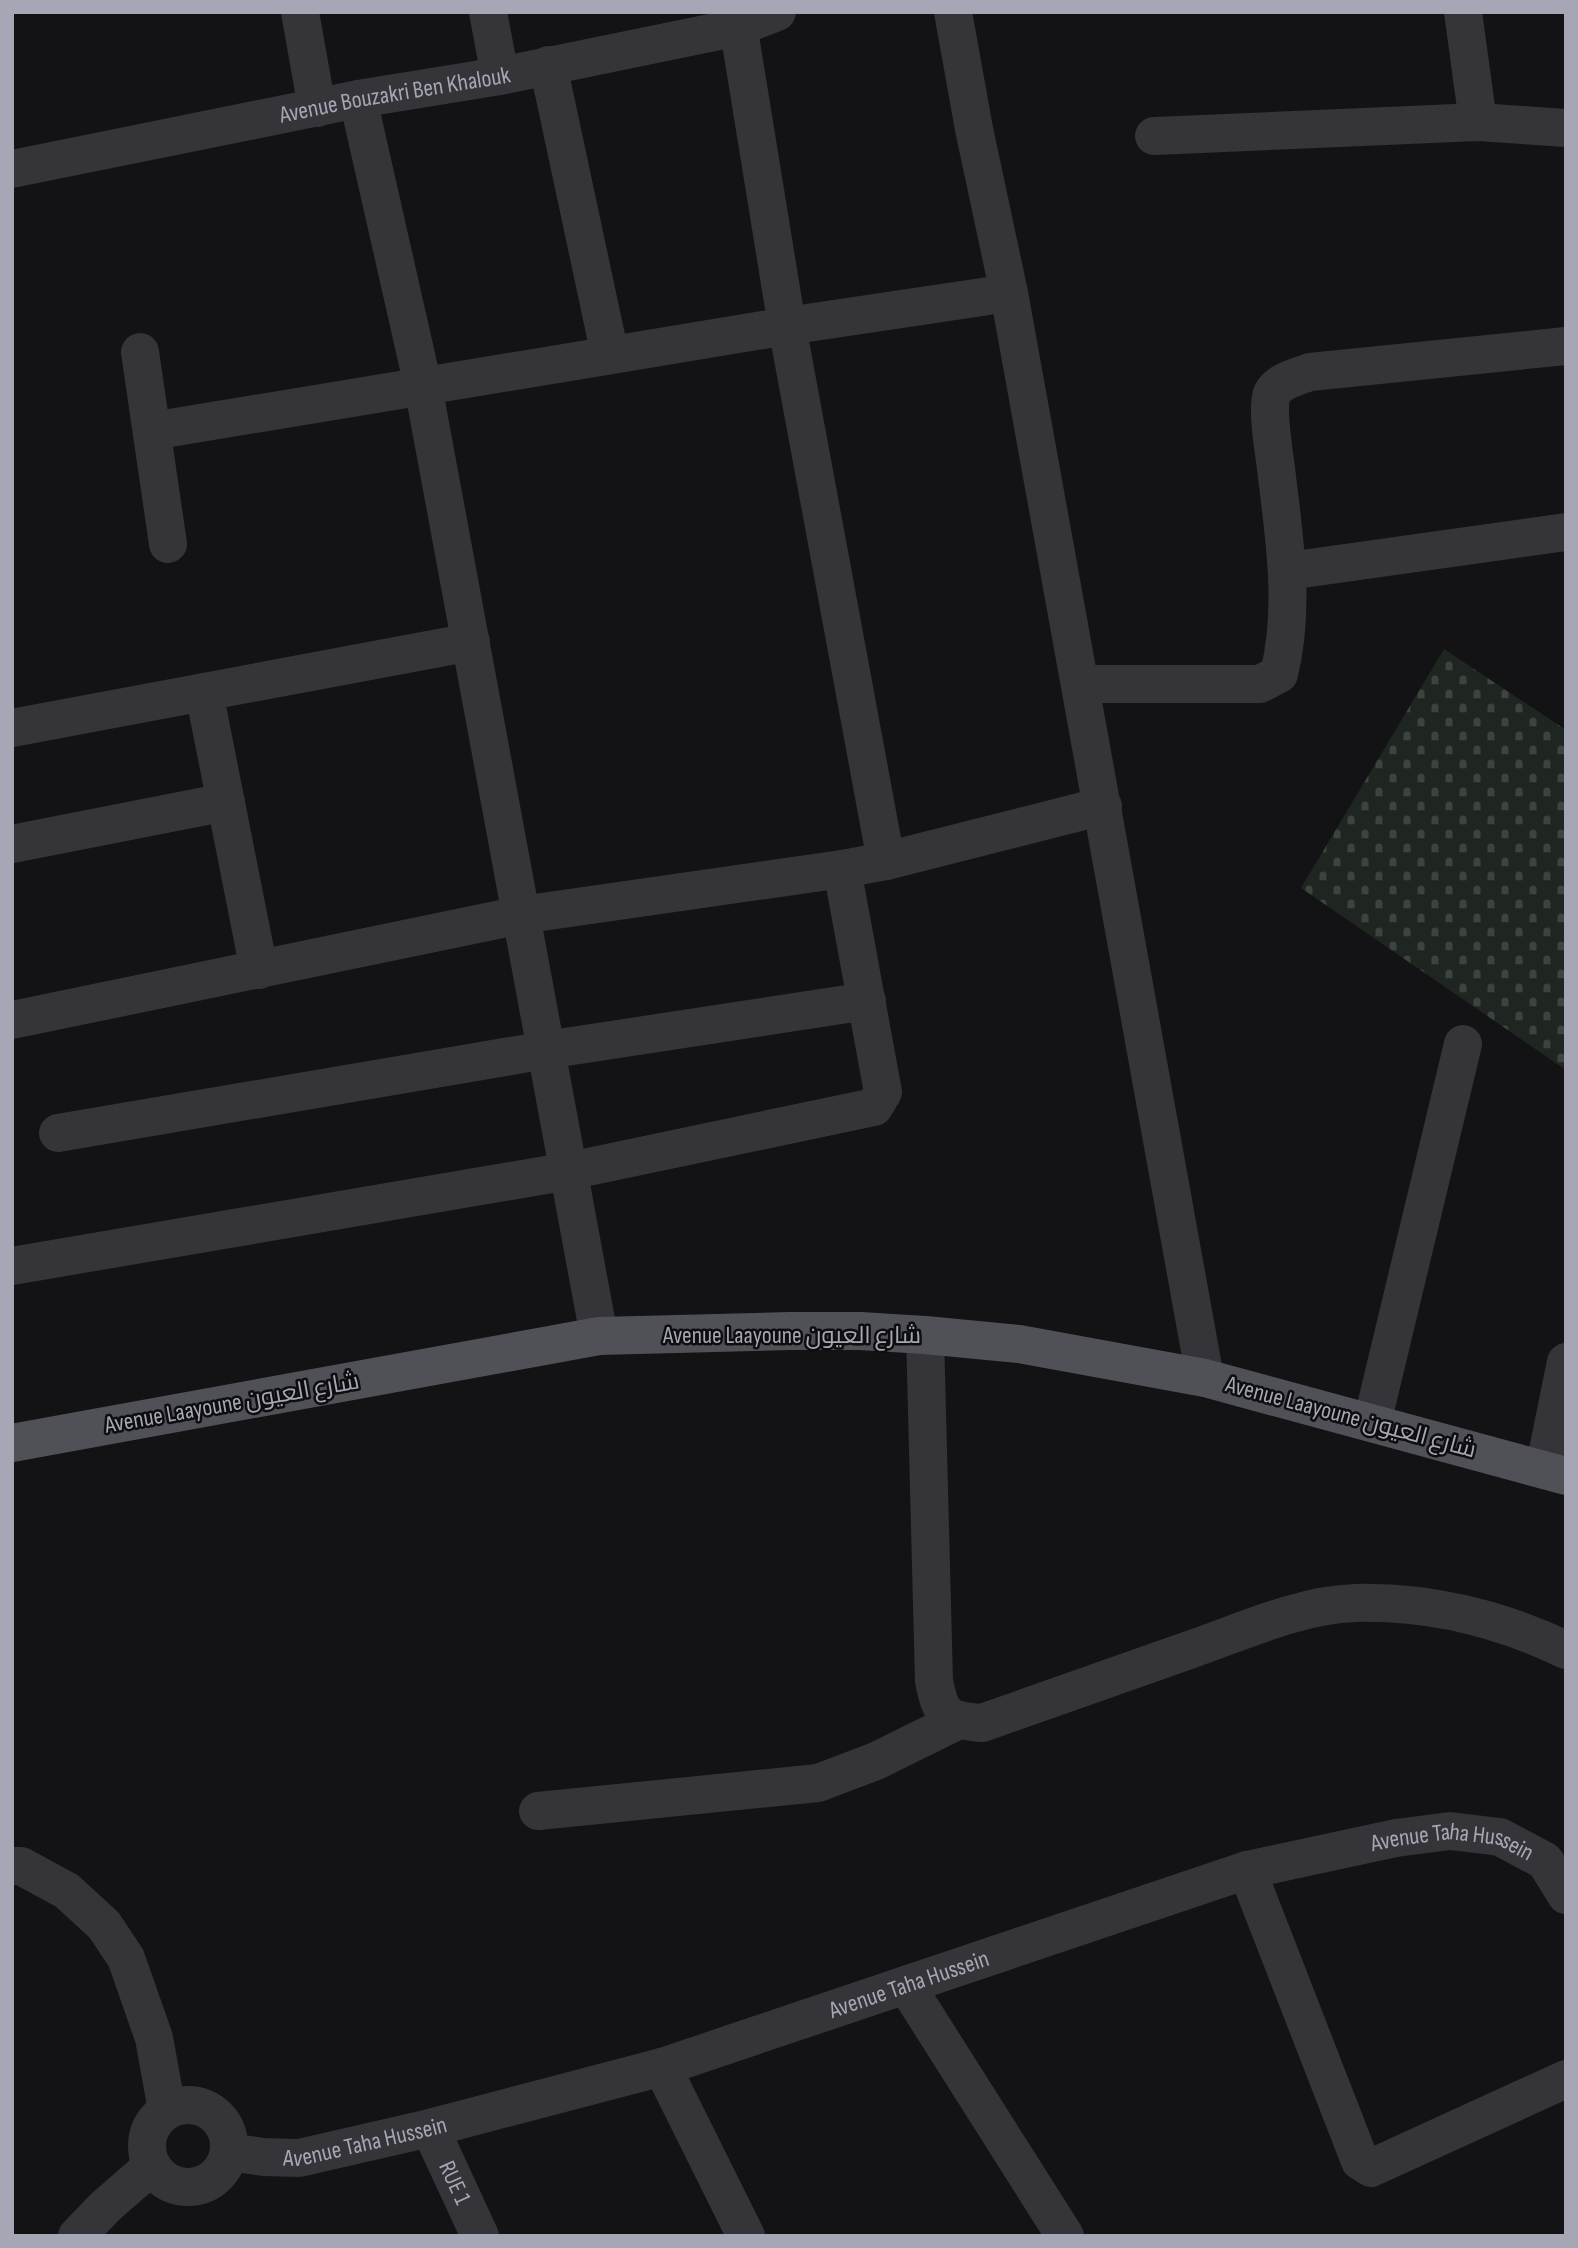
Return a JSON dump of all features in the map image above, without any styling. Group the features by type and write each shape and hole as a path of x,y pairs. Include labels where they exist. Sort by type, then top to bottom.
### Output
{"main road":[{"name":"Avenue Laayoune شارع العيون","path":"12,1443 599,1336 860,1331 1046,1348 1205,1378 1555,1473"}],"street":[{"path":"300,12 317,108"},
{"path":"488,12 500,76"},
{"name":"Avenue Bouzakri Ben Khalouk","path":"12,169 358,99 500,76 778,12"},
{"path":"953,12 974,129 1009,293 1205,1378"},
{"path":"1464,12 1478,122"},
{"path":"737,20 787,326 886,861"},
{"path":"548,65 610,355"},
{"path":"358,99 423,386 599,1336"},
{"path":"1154,136 1478,122 1566,128"},
{"path":"152,432 787,326 1009,293"},
{"path":"1080,684 1260,684 1279,674 1283,658 1288,571 1272,436 1271,397 1276,386 1310,372 1566,346"},
{"path":"139,352 168,544"},
{"path":"1288,571 1566,532"},
{"path":"12,728 471,642"},
{"path":"204,692 259,970"},
{"path":"12,844 226,802"},
{"path":"12,1020 521,915 886,861 1103,806"},
{"path":"12,1266 569,1171 874,1107 884,1092 842,869"},
{"path":"58,1133 546,1050 867,1001"},
{"path":"1372,1423 1463,1044"},
{"path":"925,1335 934,1681 939,1707 957,1721"},
{"path":"1555,1473 1566,1363"},
{"path":"538,1811 818,1783 876,1761 957,1721 982,1723 1310,1609 1354,1603 1413,1605 1469,1615 1531,1634 1566,1650"},
{"name":"Avenue Taha Hussein","path":"229,2151 264,2157 299,2158 662,2067 1247,1870 1396,1838 1450,1831 1500,1837 1545,1861 1566,1895"},
{"path":"12,1866 21,1866 68,1891 104,1926 126,1958 154,2038 167,2110"},
{"path":"1247,1870 1360,2161 1371,2168 1566,2079"},
{"path":"906,1985 1065,2236"},
{"path":"662,2067 746,2236"},
{"path":"194,2105 211,2111 224,2125 228,2133 229,2151 227,2161 216,2176 191,2187 182,2187 165,2180 152,2166 146,2149 153,2123 167,2110 176,2106 194,2105"},
{"name":"RUE 1","path":"430,2127 480,2236"},
{"path":"77,2236 106,2206 152,2166"}],"green space":[{"path":"1444,649 1566,730 1566,1070 1301,888"}]}
